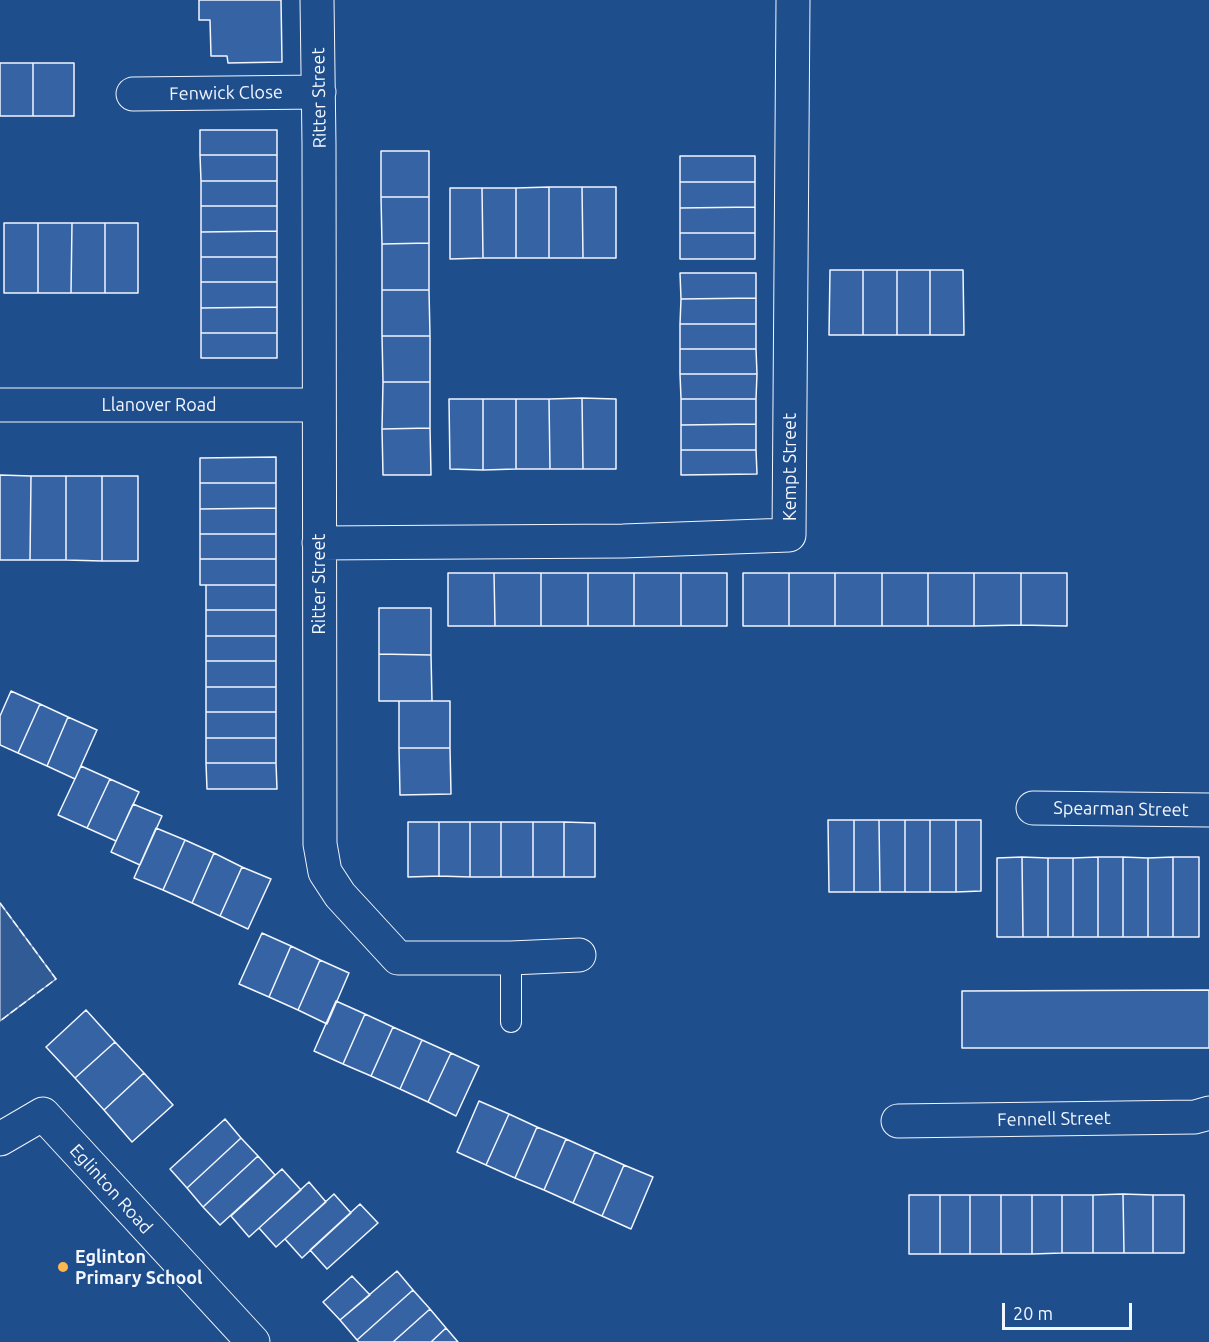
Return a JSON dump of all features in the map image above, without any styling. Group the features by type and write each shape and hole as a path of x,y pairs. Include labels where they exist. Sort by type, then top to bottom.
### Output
{"street":[{"name":"Ritter Street","path":"317,0 320,844 325,872 340,895 399,958 511,958 579,955"},
{"name":"Kempt Street","path":"319,543 623,541 789,535 793,0"},
{"name":"Fenwick Close","path":"133,93 319,92"},
{"name":"Llanover Road","path":"0,405 319,405"},
{"name":"Spearman Street","path":"1033,807 1209,810"},
{"name":"Fennell Street","path":"898,1121 1195,1117 1209,1113"},
{"name":"Eglinton Road","path":"0,1139 43,1114 253,1342"}],"lane":[{"path":"511,958 511,1022"}],"shaded area":[{"path":"0,903 56,979 0,1021"}],"building":[{"path":"199,0 281,0 282,62 228,63 227,56 211,56 210,20 199,20"},
{"path":"0,63 33,63 33,116 0,116"},
{"path":"33,63 74,63 74,116 33,116"},
{"path":"200,130 277,130 277,155 200,155"},
{"path":"381,151 429,151 429,197 381,197"},
{"path":"200,155 277,155 277,181 201,181"},
{"path":"680,156 755,156 755,182 680,182"},
{"path":"201,181 277,181 277,206 201,206"},
{"path":"680,182 755,182 755,207 680,208"},
{"path":"549,187 549,258 516,258 516,188"},
{"path":"549,187 582,187 583,258 549,258"},
{"path":"582,187 616,187 616,258 583,258"},
{"path":"450,188 482,188 483,258 450,259"},
{"path":"482,188 516,188 516,258 483,258"},
{"path":"381,197 429,197 429,243 382,244"},
{"path":"201,206 277,206 277,231 201,232"},
{"path":"755,207 755,233 680,233 680,208"},
{"path":"4,223 38,223 38,293 4,293"},
{"path":"38,223 72,223 71,293 38,293"},
{"path":"72,223 105,223 105,293 71,293"},
{"path":"105,223 138,223 138,293 105,293"},
{"path":"277,231 277,257 201,257 201,232"},
{"path":"680,233 755,233 755,259 680,259"},
{"path":"429,243 429,290 382,290 382,244"},
{"path":"201,257 277,257 277,282 201,282"},
{"path":"830,270 863,270 863,335 829,335"},
{"path":"863,270 897,270 897,335 863,335"},
{"path":"897,270 930,270 930,335 897,335"},
{"path":"930,270 963,270 964,335 930,335"},
{"path":"680,273 756,273 756,298 681,299"},
{"path":"201,282 277,282 277,307 201,308"},
{"path":"382,290 429,290 430,336 382,336"},
{"path":"756,298 756,324 680,324 681,299"},
{"path":"277,307 277,333 201,333 201,308"},
{"path":"680,324 756,324 756,349 680,349"},
{"path":"201,333 277,333 277,358 201,358"},
{"path":"382,336 430,336 430,382 383,382"},
{"path":"680,349 756,349 757,374 680,374"},
{"path":"680,374 757,374 756,399 681,399"},
{"path":"383,382 430,382 430,428 382,429"},
{"path":"582,398 583,469 550,469 549,399"},
{"path":"582,398 616,399 616,469 583,469"},
{"path":"449,399 483,399 483,470 450,469"},
{"path":"483,399 516,399 516,469 483,470"},
{"path":"516,399 549,399 550,469 516,469"},
{"path":"681,399 756,399 756,424 681,425"},
{"path":"756,424 756,450 681,450 681,425"},
{"path":"430,428 431,475 383,475 382,429"},
{"path":"681,450 756,450 757,474 681,475"},
{"path":"276,457 276,483 200,483 200,458"},
{"path":"0,475 31,476 30,560 0,560"},
{"path":"31,476 66,476 66,560 30,560"},
{"path":"66,476 102,476 102,561 66,560"},
{"path":"102,476 138,476 138,561 102,561"},
{"path":"200,483 276,483 276,508 200,509"},
{"path":"276,508 276,534 200,534 200,509"},
{"path":"200,534 276,534 276,559 200,559"},
{"path":"200,559 276,559 276,585 200,585"},
{"path":"448,573 494,573 495,626 448,626"},
{"path":"494,573 541,573 541,626 495,626"},
{"path":"541,573 588,573 588,626 541,626"},
{"path":"588,573 634,573 634,626 588,626"},
{"path":"634,573 681,573 681,626 634,626"},
{"path":"681,573 727,573 727,626 681,626"},
{"path":"743,573 789,573 789,626 743,626"},
{"path":"789,573 835,573 835,626 789,626"},
{"path":"835,573 882,573 882,626 835,626"},
{"path":"882,573 928,573 928,626 882,626"},
{"path":"928,573 974,573 974,626 928,626"},
{"path":"974,573 1021,573 1021,625 974,626"},
{"path":"1021,573 1067,573 1067,626 1021,625"},
{"path":"206,585 276,585 276,610 206,610"},
{"path":"379,608 431,608 431,655 379,654"},
{"path":"206,610 276,610 276,636 206,636"},
{"path":"206,636 276,636 276,661 206,661"},
{"path":"379,654 431,655 432,701 379,701"},
{"path":"206,661 276,661 276,687 206,687"},
{"path":"206,687 276,687 276,712 206,712"},
{"path":"11,691 40,704 18,753 0,745 0,716"},
{"path":"399,701 450,701 450,748 399,748"},
{"path":"40,704 68,717 47,766 18,753"},
{"path":"206,712 276,712 276,738 206,738"},
{"path":"68,717 97,730 75,779 47,766"},
{"path":"206,738 276,738 276,763 206,763"},
{"path":"399,748 450,748 451,794 400,795"},
{"path":"206,763 276,763 277,789 207,789"},
{"path":"81,766 110,779 87,828 58,815"},
{"path":"110,779 139,792 116,841 87,828"},
{"path":"133,804 162,816 140,865 111,852"},
{"path":"828,820 854,820 854,892 829,892"},
{"path":"854,820 879,820 880,892 854,892"},
{"path":"879,820 905,820 905,892 880,892"},
{"path":"905,820 930,820 930,892 905,892"},
{"path":"930,820 956,820 956,892 930,892"},
{"path":"956,820 981,820 981,891 956,892"},
{"path":"408,822 439,822 439,876 408,877"},
{"path":"439,822 470,822 470,877 439,876"},
{"path":"470,822 501,822 501,877 470,877"},
{"path":"501,822 533,822 533,877 501,877"},
{"path":"533,822 564,822 564,877 533,877"},
{"path":"564,822 595,823 595,877 564,877"},
{"path":"156,828 185,840 163,890 134,878"},
{"path":"185,840 214,853 192,903 163,890"},
{"path":"214,853 242,867 220,916 192,903"},
{"path":"1022,857 1023,937 997,937 997,858"},
{"path":"1022,857 1048,858 1048,937 1023,937"},
{"path":"1098,857 1098,937 1073,937 1073,858"},
{"path":"1098,857 1123,857 1123,937 1098,937"},
{"path":"1123,857 1148,858 1148,937 1123,937"},
{"path":"1173,857 1173,937 1148,937 1148,858"},
{"path":"1173,857 1199,857 1199,937 1173,937"},
{"path":"1048,858 1073,858 1073,937 1048,937"},
{"path":"242,867 271,879 248,929 220,916"},
{"path":"262,933 291,946 269,997 239,984"},
{"path":"291,946 320,960 298,1010 269,997"},
{"path":"320,960 349,973 327,1024 298,1010"},
{"path":"1209,990 1209,1048 962,1048 962,991"},
{"path":"336,1001 365,1014 343,1064 314,1051"},
{"path":"86,1010 115,1042 75,1078 46,1047"},
{"path":"365,1014 393,1027 371,1076 343,1064"},
{"path":"393,1027 422,1040 400,1089 371,1076"},
{"path":"422,1040 451,1053 428,1102 400,1089"},
{"path":"115,1042 144,1073 104,1110 75,1078"},
{"path":"451,1053 479,1066 456,1116 428,1102"},
{"path":"144,1073 173,1105 132,1142 104,1110"},
{"path":"479,1101 509,1114 486,1165 457,1152"},
{"path":"509,1114 537,1127 515,1178 486,1165"},
{"path":"225,1119 241,1138 187,1188 170,1169"},
{"path":"537,1127 566,1139 544,1190 515,1178"},
{"path":"241,1138 258,1156 203,1207 187,1188"},
{"path":"566,1139 595,1152 573,1203 544,1190"},
{"path":"595,1152 624,1165 602,1216 573,1203"},
{"path":"258,1156 275,1175 220,1225 203,1207"},
{"path":"624,1165 653,1177 631,1229 602,1216"},
{"path":"282,1169 301,1190 249,1237 231,1216"},
{"path":"309,1182 326,1202 276,1247 259,1228"},
{"path":"334,1194 351,1213 302,1258 285,1239"},
{"path":"1123,1194 1124,1253 1093,1253 1093,1195"},
{"path":"1123,1194 1153,1195 1153,1253 1124,1253"},
{"path":"909,1195 940,1195 940,1254 909,1254"},
{"path":"940,1195 970,1195 970,1254 940,1254"},
{"path":"970,1195 1001,1195 1001,1254 970,1254"},
{"path":"1001,1195 1032,1195 1032,1254 1001,1254"},
{"path":"1032,1195 1062,1195 1062,1253 1032,1254"},
{"path":"1062,1195 1093,1195 1093,1253 1062,1253"},
{"path":"1153,1195 1184,1195 1184,1253 1153,1253"},
{"path":"360,1204 378,1223 327,1269 310,1250"},
{"path":"397,1271 413,1290 357,1340 340,1320"},
{"path":"352,1276 370,1295 340,1320 323,1302"},
{"path":"413,1290 430,1309 393,1342 359,1342 357,1340"},
{"path":"430,1309 446,1328 431,1342 393,1342"},
{"path":"446,1328 458,1342 431,1342"}],"fence":[{"path":"0,903 56,979 0,1021"}],"place":[{"name":"Eglinton Primary School","path":"63,1267"}]}
